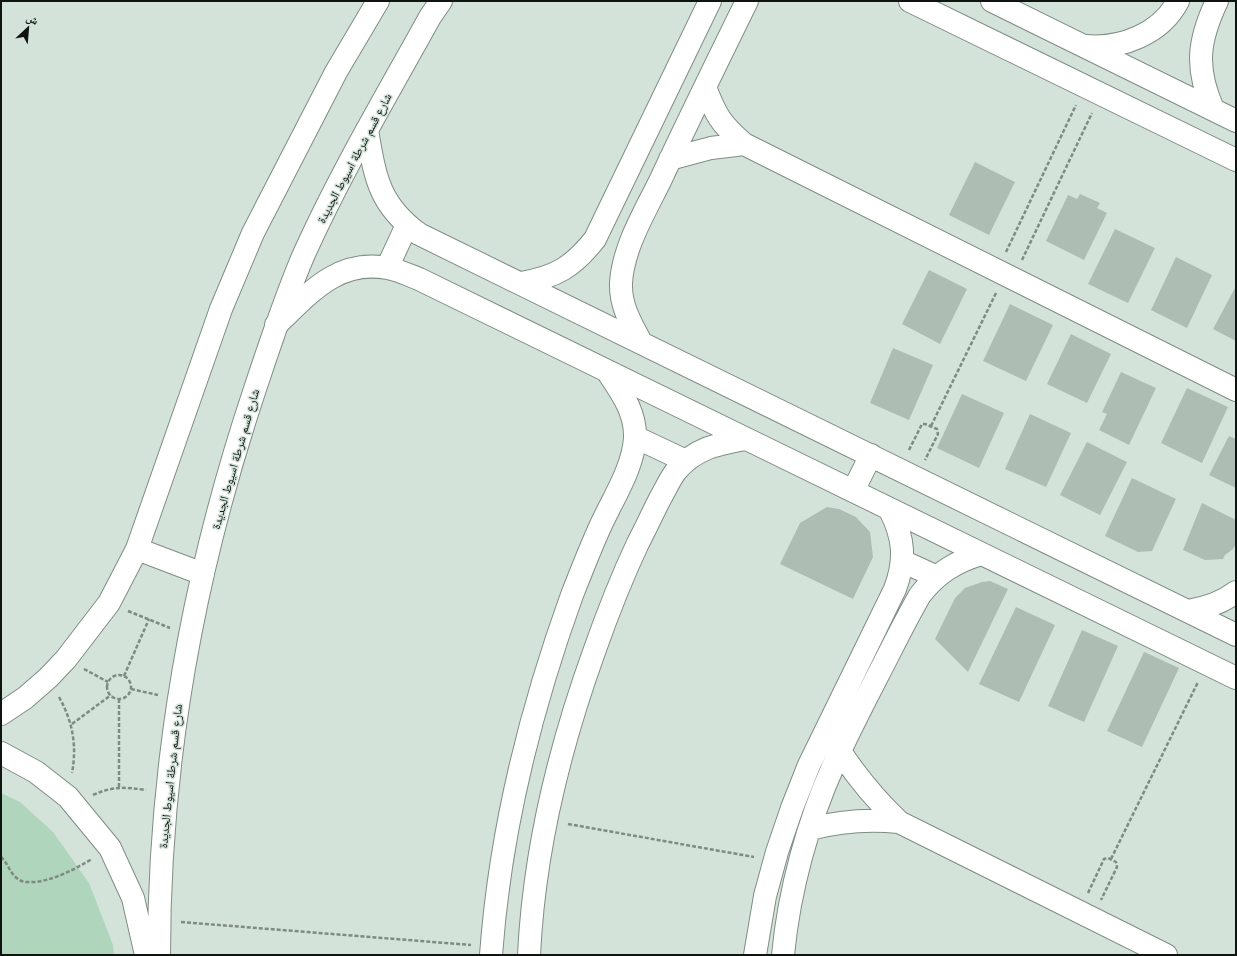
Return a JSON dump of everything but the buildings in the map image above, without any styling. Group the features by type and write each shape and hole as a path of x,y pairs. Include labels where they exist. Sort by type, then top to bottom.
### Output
{"street":[{"path":"1,714 25,698 48,678 66,659 109,603 137,549 221,309 253,233 336,72 378,1"},
{"name":"شارع قسم شرطة اسيوط الجديدة","path":"159,955 162,842 179,699 203,574 219,508 241,432 276,325 304,255 367,130 430,17 441,1"},
{"path":"522,283 539,280 555,274 570,265 584,254 595,239 710,1"},
{"path":"910,1 1236,160"},
{"path":"992,1 1014,7 1040,25 1236,121"},
{"path":"1081,45 1096,47 1112,46 1141,36 1154,29 1178,1"},
{"path":"1213,110 1203,80 1201,50 1203,34 1217,1"},
{"path":"641,342 627,315 623,300 621,284 627,254 633,237 705,87 738,4"},
{"path":"1024,56 1040,25"},
{"path":"705,87 718,118 730,132 744,144 1236,390"},
{"path":"367,130 375,174 380,188 392,208 407,225 419,234 522,283 1236,635"},
{"path":"670,159 711,148 744,144"},
{"path":"387,268 407,225"},
{"path":"595,239 627,254"},
{"path":"276,325 310,292 324,281 338,273 354,268 370,266 387,268 419,279 1236,678"},
{"path":"491,951 500,871 513,800 529,731 549,662 572,595 599,528 630,464 635,437 631,413 627,401 607,370"},
{"path":"635,437 686,461"},
{"path":"529,955 530,928 537,869 546,820 578,696 613,599 634,552 668,483 676,471 698,452 711,446 745,438"},
{"path":"853,491 871,455"},
{"path":"754,955 765,896 792,808 809,765 900,576 902,561 900,535 890,510"},
{"path":"137,549 203,574"},
{"path":"783,955 789,914 797,876 810,829 820,800 851,727 914,606 928,585 950,566 981,554"},
{"path":"902,561 936,578"},
{"path":"1188,611 1205,608 1220,602 1236,592"},
{"path":"840,751 862,783 899,822 1086,915 1134,946 1166,955"},
{"path":"1,752 36,772 71,800 110,848 133,898 146,955"},
{"path":"810,829 845,822 881,820 899,822"}],"path":[{"path":"930,426 1005,275 1093,90"},
{"path":"1005,275 1093,90"},
{"path":"922,424 937,429 938,434 908,474 922,424"},
{"path":"109,603 190,636"},
{"path":"124,676 149,619"},
{"path":"66,659 108,682"},
{"path":"1111,859 1206,664"},
{"path":"118,675 124,676 131,684 131,689 125,698 119,699 111,695 108,691 108,682 112,677 118,675"},
{"path":"48,678 63,703 72,724 75,751 71,800 119,787 167,792"},
{"path":"131,689 179,699"},
{"path":"72,724 111,695"},
{"path":"119,699 119,787"},
{"path":"546,820 775,860"},
{"path":"1,857 19,881 26,882 54,878 66,874 110,848"},
{"path":"1108,858 1111,859 1117,863 1117,867 1086,915 1103,860 1108,858"},
{"path":"159,920 491,951"}],"green space":[{"path":"1,793 20,802 53,832 89,883 113,945 114,955 1,955"}]}
